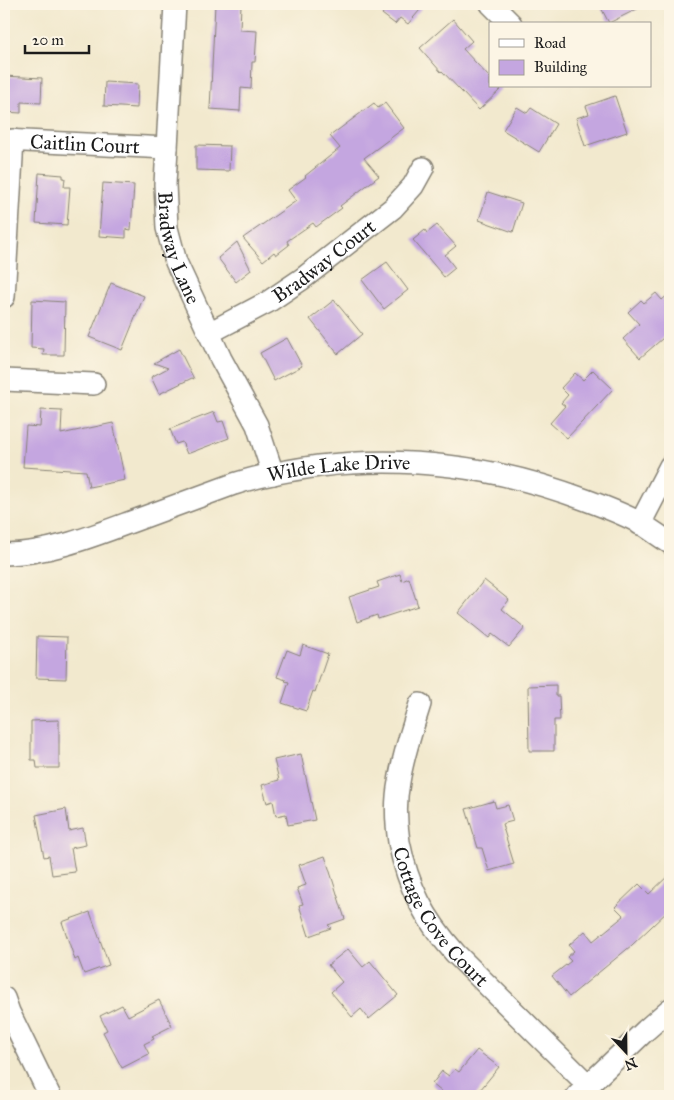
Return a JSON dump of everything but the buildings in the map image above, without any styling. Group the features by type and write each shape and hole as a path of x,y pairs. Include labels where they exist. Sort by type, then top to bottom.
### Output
{"street":[{"name":"Bradway Lane","path":"176,4 165,184 167,228 176,262 221,359 257,425 273,474"},
{"path":"491,4 509,22"},
{"name":"Caitlin Court","path":"8,140 167,148"},
{"path":"4,297 8,140"},
{"name":"Bradway Court","path":"209,333 268,302 302,279 393,208 413,186 423,168"},
{"path":"4,380 94,384"},
{"name":"Wilde Lake Drive","path":"4,554 20,554 92,537 237,483 273,474 337,464 372,462 406,462 454,466 517,478 558,490 606,508 640,524 670,543"},
{"path":"640,524 670,466"},
{"name":"Cottage Cove Court","path":"420,704 405,752 398,782 397,799 396,824 403,863 412,889 440,936 582,1091"},
{"path":"4,998 29,1055 50,1096"},
{"path":"582,1091 646,1030 670,1010"}]}
